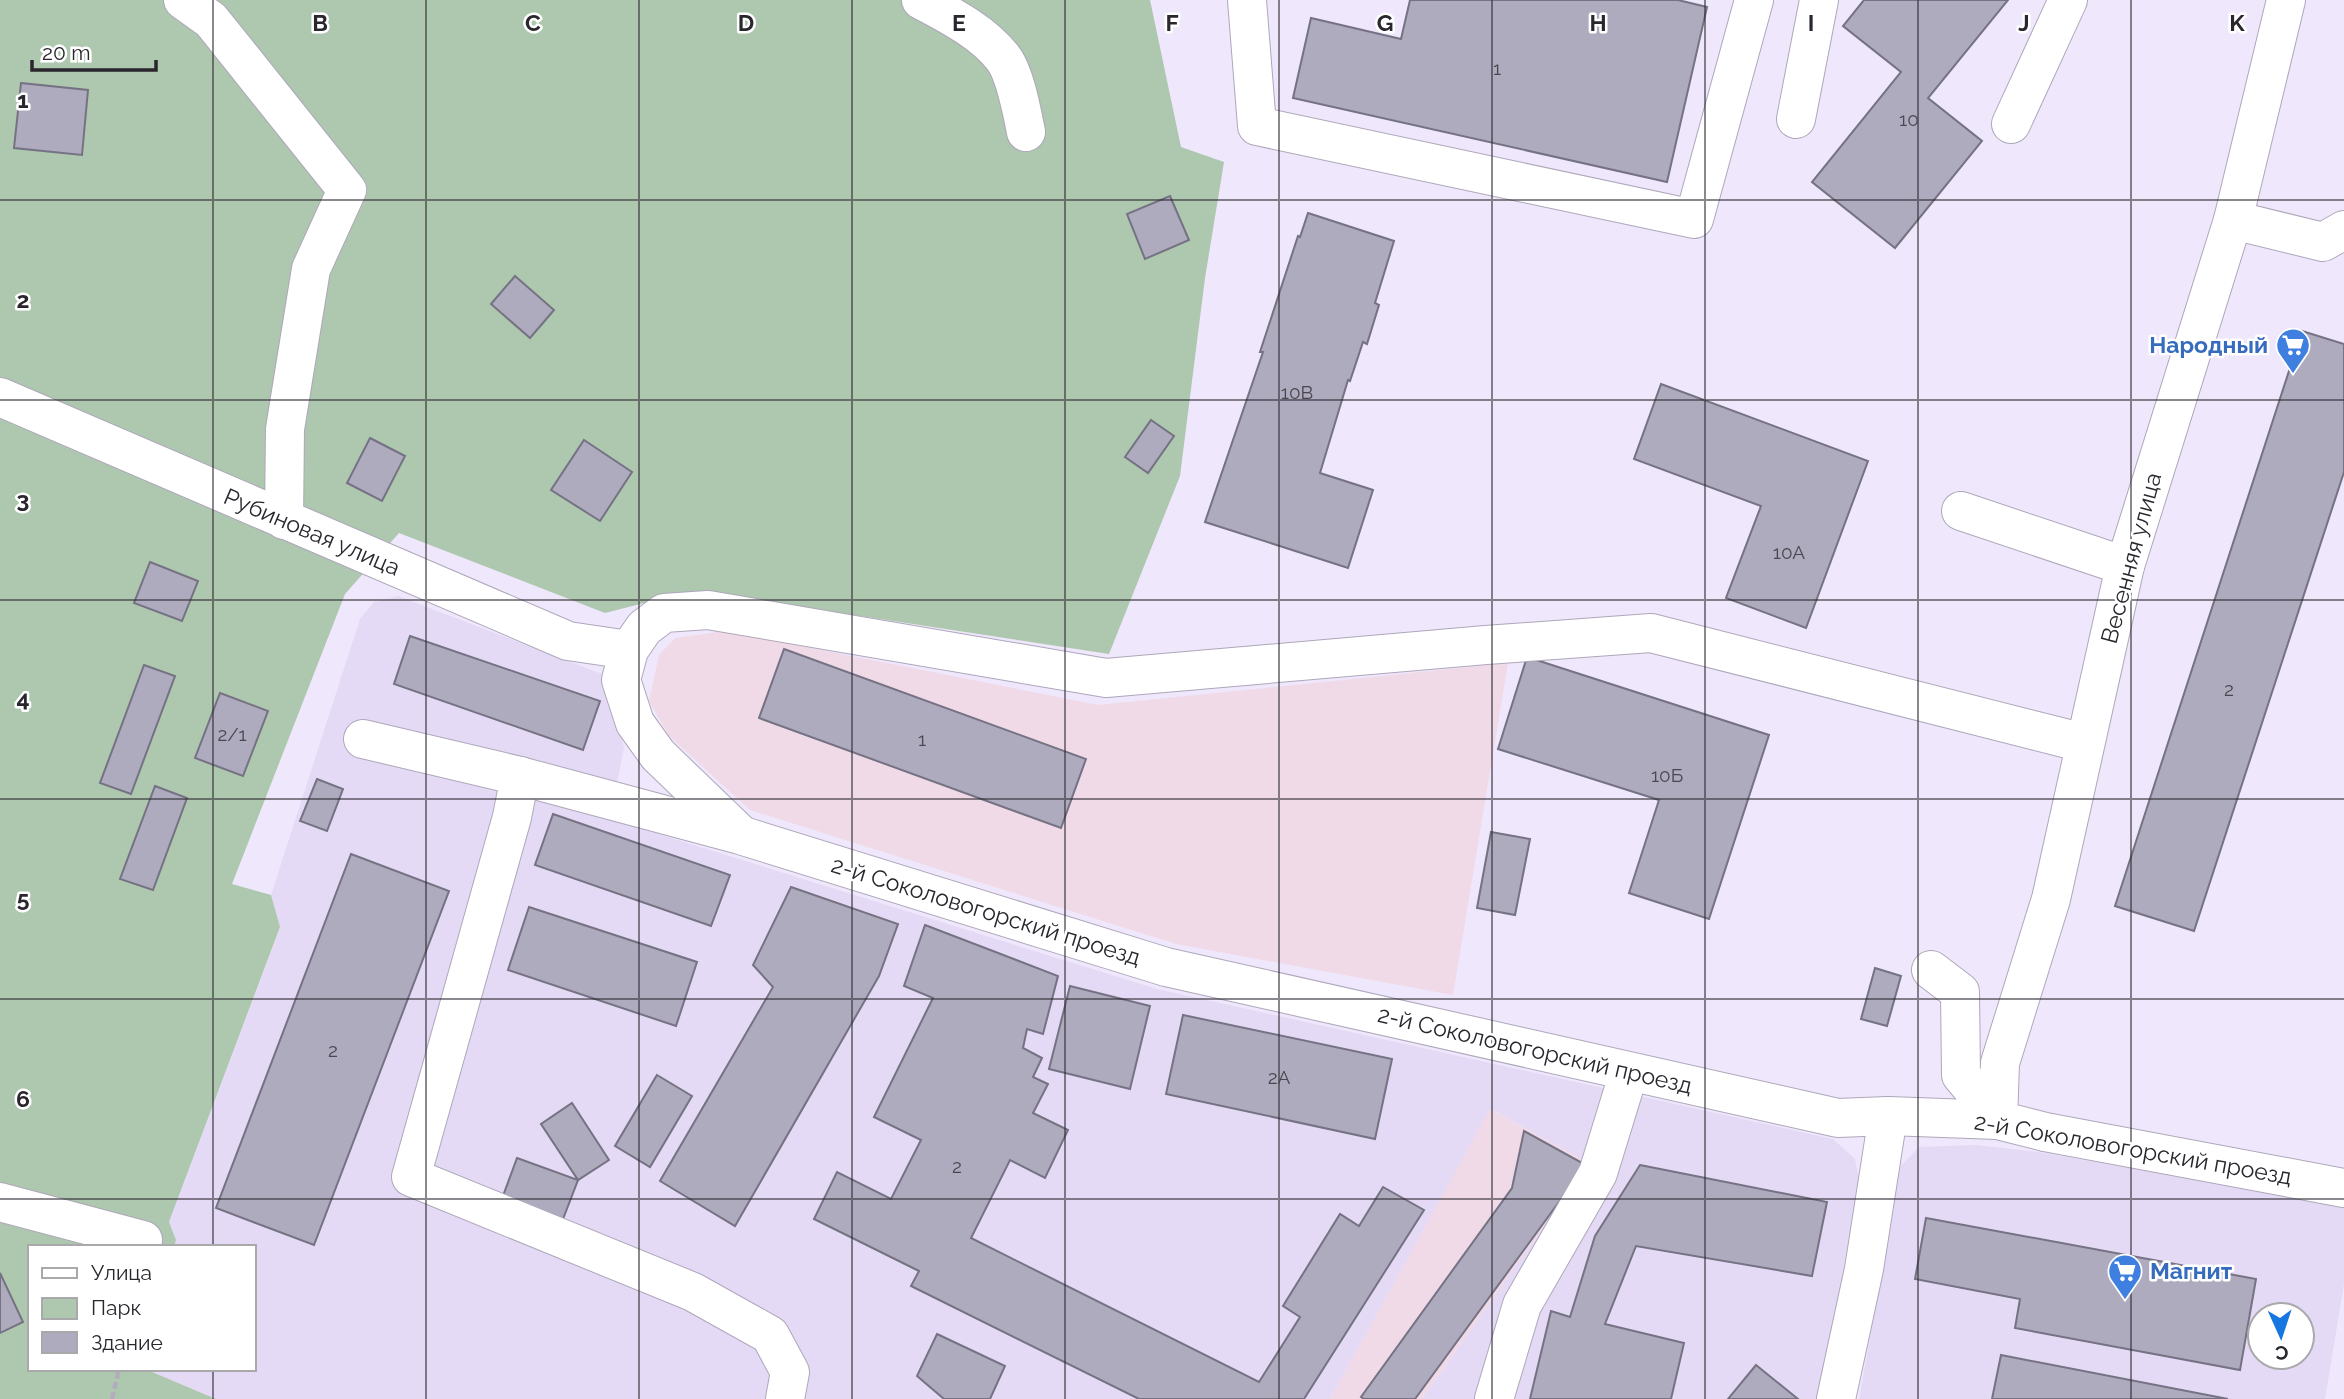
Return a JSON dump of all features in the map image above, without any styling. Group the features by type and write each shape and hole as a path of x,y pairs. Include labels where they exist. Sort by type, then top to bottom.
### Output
{"street":[{"path":"183,0 211,20 347,191 311,269 285,429 284,520"},
{"path":"921,0 966,25 1004,59 1019,100 1026,132"},
{"path":"1247,0 1257,126 1694,219 1754,0"},
{"path":"1797,119 1819,0"},
{"path":"2011,124 2068,0"},
{"name":"Весенняя улица","path":"1998,1120 2000,1063 2051,899 2125,566 2233,220 2286,0"},
{"path":"2233,220 2323,242 2344,230"},
{"name":"Рубиновая улица","path":"0,397 568,640 629,650"},
{"path":"1961,510 2125,566"},
{"path":"740,835 658,755 635,723 621,680 629,650 644,628 664,613 708,610 1106,678 1651,633 2084,743"},
{"name":"2-й Соколовогорский проезд","path":"363,739 520,776 740,835 1166,967 1629,1072 1838,1118 1888,1116 1998,1120 2045,1132 2344,1188"},
{"path":"520,776 512,817 411,1177 693,1292 770,1335 790,1372 785,1399"},
{"path":"1931,970 1960,992 1961,1075 1998,1120"},
{"path":"1494,1399 1522,1305 1598,1173 1629,1072"},
{"path":"1836,1399 1864,1269 1888,1116"},
{"path":"0,1202 143,1240"}],"path":[{"path":"112,1399 118,1371"}],"shaded area":[{"path":"398,596 602,674 624,747 610,819 1157,989 1833,1139 1855,1159 1859,1180 1828,1399 1422,1399 1588,1163 1491,1109 1330,1399 216,1399 150,1371 256,1371 256,1245 174,1245 176,1239 169,1223 280,928 271,895 360,619 374,602"},
{"path":"726,631 1098,705 1508,663 1453,995 1176,944 750,810 669,736 649,701 659,655 675,638"},
{"path":"1490,1109 1589,1163 1422,1399 1330,1399"},
{"path":"1975,1145 2038,1152 2344,1206 2344,1284 2325,1399 1859,1399 1883,1266 1895,1172 1919,1147"}],"green space":[{"path":"0,0 1150,0 1181,147 1224,162 1205,278 1180,476 1109,654 704,592 605,613 399,533 345,594 232,884 271,895 280,927 169,1222 176,1240 175,1245 28,1245 28,1371 150,1371 216,1399 0,1399"}],"building":[{"path":"1410,0 1678,0 1707,7 1667,182 1293,98 1311,18 1401,39"},
{"path":"1864,0 2008,0 1928,98 1982,141 1895,248 1812,182 1901,72 1843,26"},
{"path":"21,83 88,90 82,155 14,148"},
{"path":"1170,196 1189,240 1145,259 1127,214"},
{"path":"1308,213 1394,241 1375,303 1379,305 1367,344 1363,342 1350,381 1348,380 1320,473 1373,490 1348,568 1205,522 1263,352 1260,352 1298,236 1300,237"},
{"path":"515,276 554,310 530,338 491,304"},
{"path":"2302,331 2344,344 2344,472 2194,931 2115,906"},
{"path":"1661,384 1868,461 1806,628 1726,598 1761,506 1634,459"},
{"path":"1151,420 1174,436 1148,473 1125,457"},
{"path":"370,438 405,456 382,501 347,483"},
{"path":"584,440 632,472 600,521 551,490"},
{"path":"150,562 198,581 182,621 134,603"},
{"path":"410,636 600,701 583,750 394,684"},
{"path":"784,649 1086,759 1061,828 759,718"},
{"path":"1527,657 1769,735 1709,919 1629,893 1659,800 1498,749"},
{"path":"144,665 175,676 131,794 100,783"},
{"path":"220,693 268,711 243,776 195,758"},
{"path":"317,779 343,789 327,831 300,821"},
{"path":"155,786 187,798 153,890 120,879"},
{"path":"553,814 730,875 711,926 535,865"},
{"path":"1491,832 1530,839 1515,915 1477,908"},
{"path":"351,854 449,891 314,1245 216,1208"},
{"path":"791,887 898,924 879,976 735,1226 660,1181 773,987 753,965"},
{"path":"529,907 697,962 676,1026 508,970"},
{"path":"925,925 1058,976 1043,1034 1027,1029 1023,1048 1042,1058 1033,1077 1048,1084 1033,1113 1068,1130 1045,1178 1010,1160 971,1238 1259,1382 1300,1317 1283,1306 1340,1214 1359,1226 1383,1187 1424,1210 1304,1399 1139,1399 911,1286 919,1271 814,1219 837,1172 891,1199 921,1140 874,1117 933,998 904,986"},
{"path":"1875,968 1901,976 1887,1026 1861,1019"},
{"path":"1070,986 1150,1006 1130,1089 1049,1069"},
{"path":"1183,1015 1392,1059 1375,1139 1166,1094"},
{"path":"657,1075 692,1096 650,1167 615,1146"},
{"path":"572,1103 609,1160 578,1180 541,1124"},
{"path":"1524,1131 1586,1165 1415,1399 1364,1399 1361,1397 1512,1188"},
{"path":"517,1158 578,1180 563,1219 503,1196"},
{"path":"1640,1165 1827,1202 1812,1276 1636,1246 1605,1324 1684,1343 1671,1399 1530,1399 1551,1311 1570,1317 1595,1236"},
{"path":"1926,1218 2256,1279 2252,1301 2246,1301 2246,1336 2240,1370 2015,1328 2020,1299 1915,1279"},
{"path":"0,1273 23,1322 0,1333"},
{"path":"937,1334 1005,1366 990,1399 944,1399 917,1376"},
{"path":"2001,1355 2228,1399 1992,1399"},
{"path":"1756,1365 1798,1399 1728,1399"}],"place":[{"name":"Народный","path":"2293,375"},
{"name":"Магнит","path":"2125,1301"}]}
